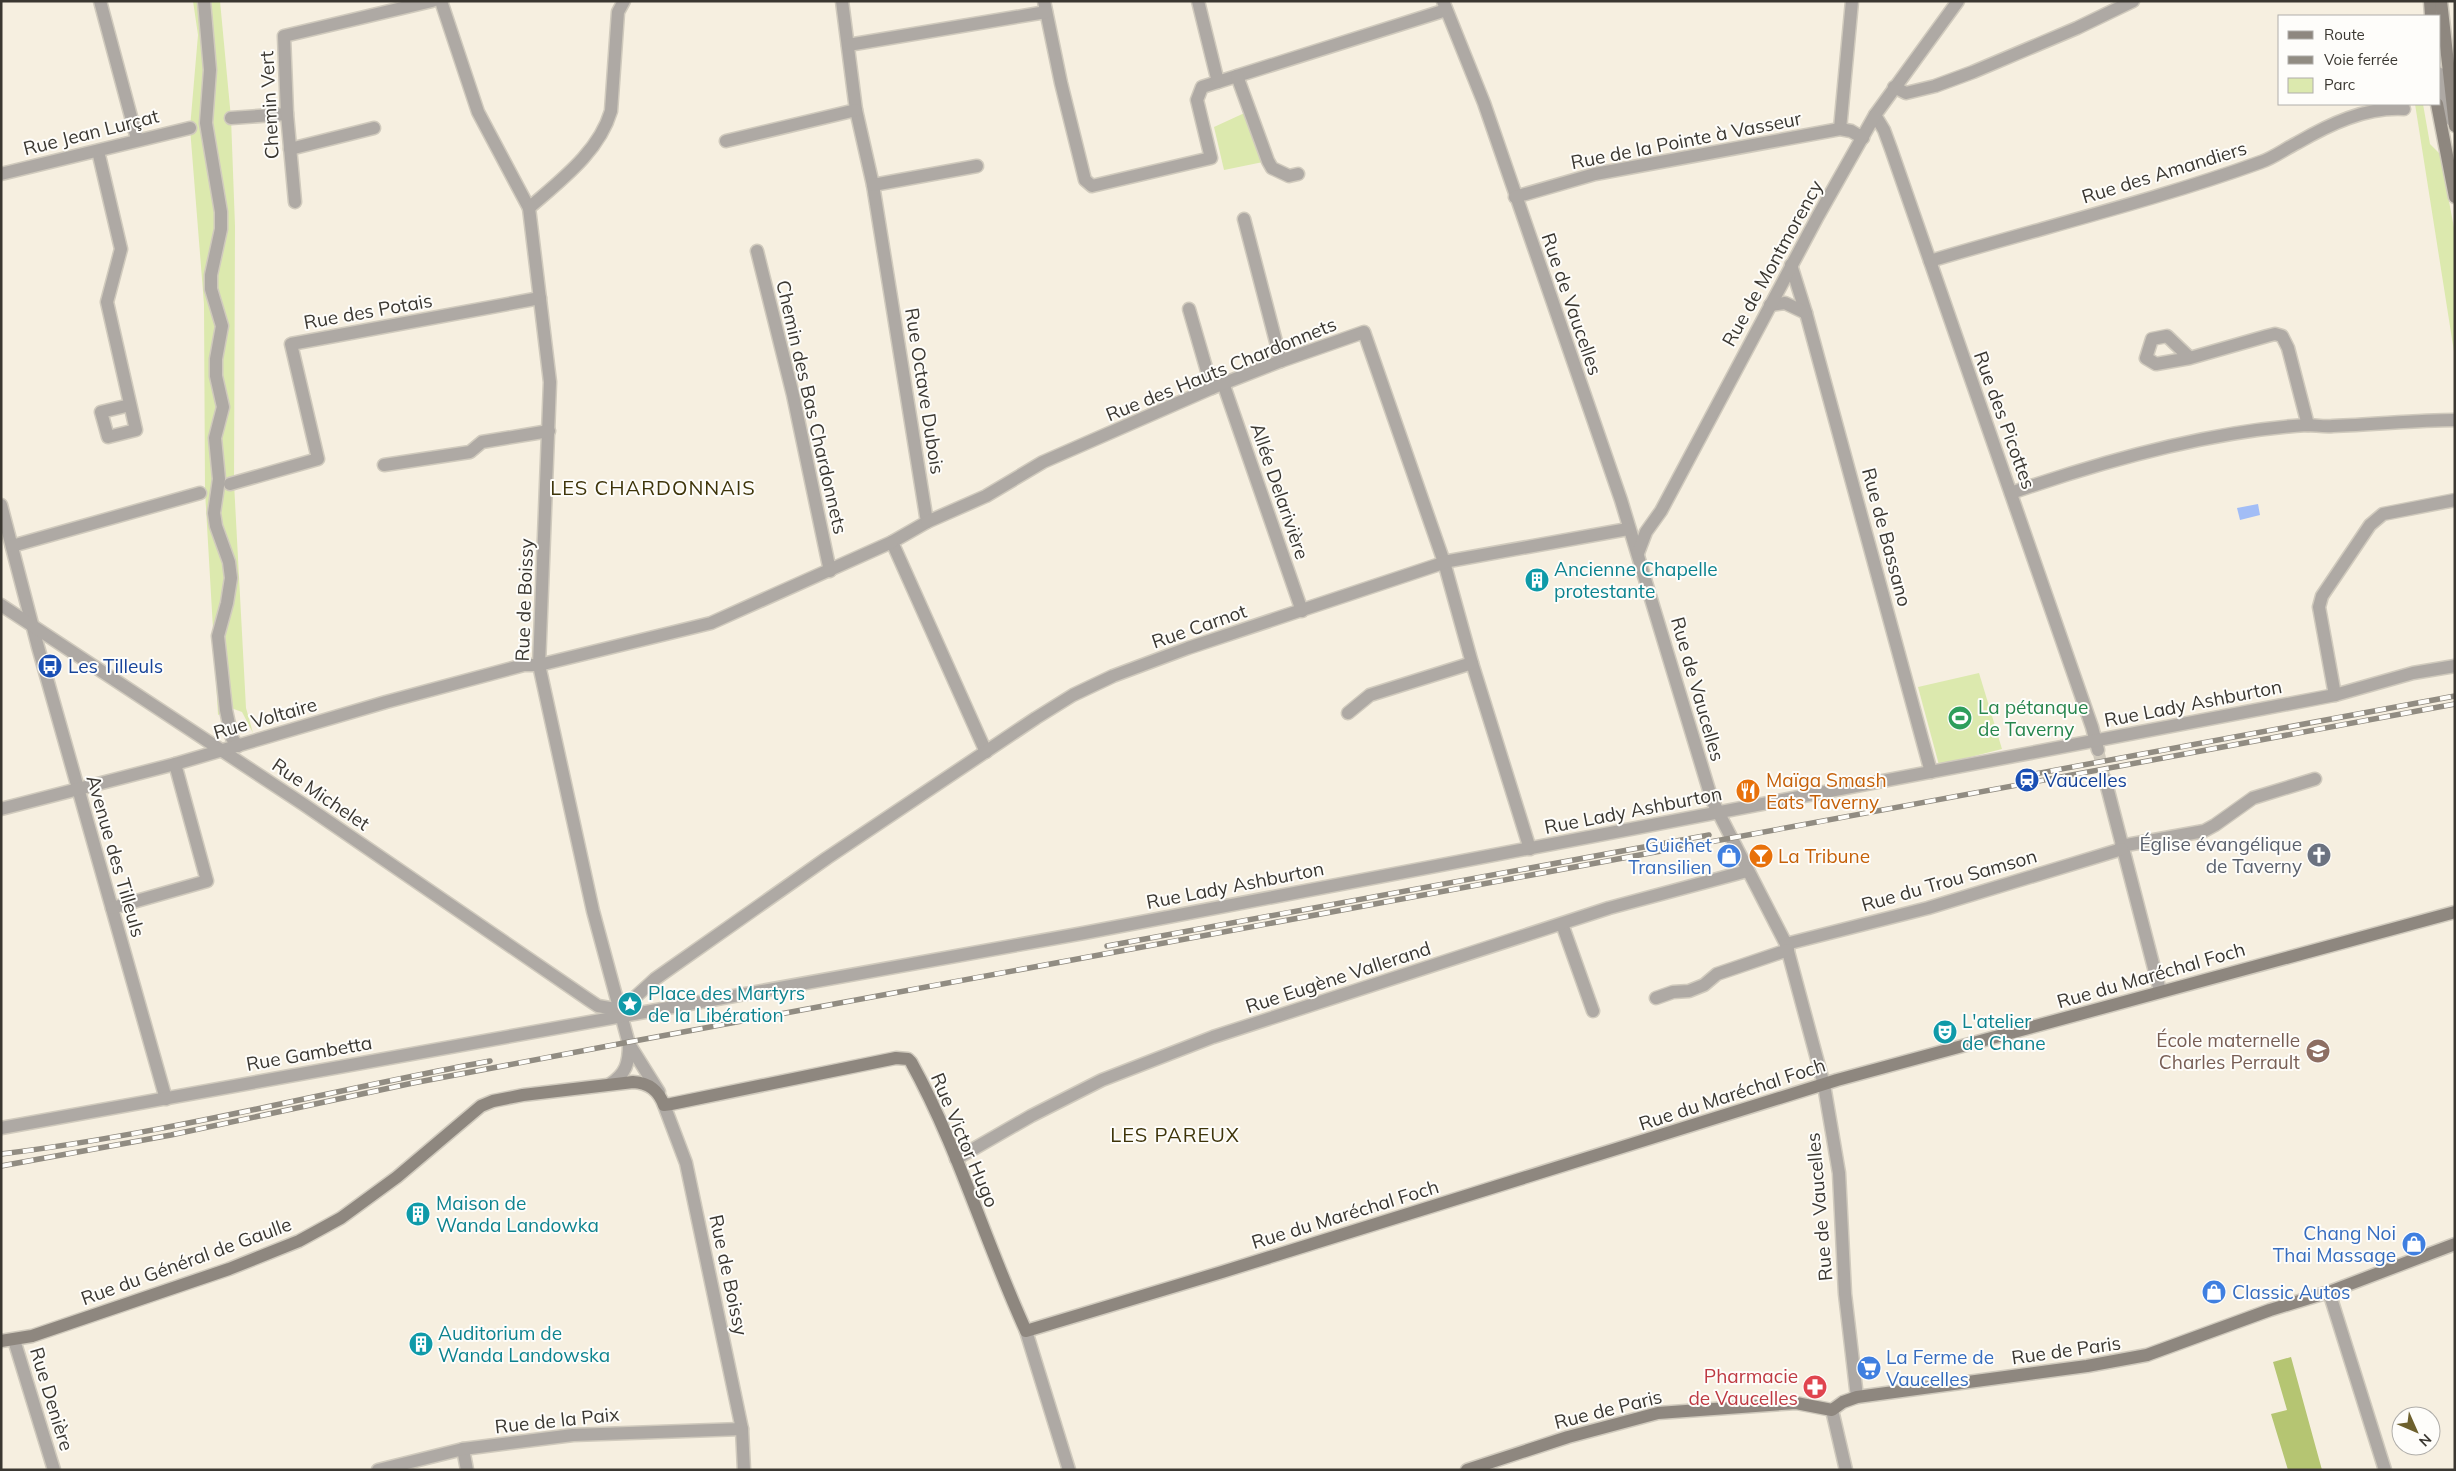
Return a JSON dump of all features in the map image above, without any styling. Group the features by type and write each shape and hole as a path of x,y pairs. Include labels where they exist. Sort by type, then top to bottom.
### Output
{"street":[{"path":"100,1 137,139"},
{"path":"204,1 210,70 206,123 221,212 221,229 211,275 211,289 222,326 216,359 216,376 224,407 214,438 219,479 214,513 216,526 229,562 231,578 218,636 226,710 232,738 238,746"},
{"name":"Chemin Vert","path":"295,202 287,114 284,36 432,1"},
{"path":"441,1 478,112 529,208 600,139 611,110 618,12 624,1"},
{"name":"Rue Octave Dubois","path":"842,1 856,110 872,185 927,522"},
{"path":"1198,1 1218,82"},
{"path":"1852,1 1840,129 1851,131 1862,138"},
{"name":"Rue de Montmorency","path":"1638,553 1646,532 1661,511 1791,265 1875,115 1958,1"},
{"path":"1894,87 1906,93 1935,86 2077,28 2133,1"},
{"path":"2430,1 2431,15"},
{"path":"2441,1 2455,124"},
{"path":"848,44 1045,7 1085,180 1092,186 1211,158 1197,100 1202,87 1445,6"},
{"name":"Rue de Vaucelles","path":"1445,6 1484,103 1618,490 1691,736 1712,800 1720,812 1747,871 1787,947 1824,1085 1839,1173 1845,1294 1857,1397"},
{"path":"1237,76 1272,168 1289,176 1298,174"},
{"path":"2441,80 2447,115 2455,124"},
{"path":"2438,105 2455,197"},
{"name":"Rue des Amandiers","path":"1930,261 2163,194 2263,162 2314,133 2350,117 2389,108 2404,109"},
{"path":"726,141 856,110"},
{"path":"231,118 287,114"},
{"name":"Rue des Picottes","path":"1875,115 1884,130 2097,745"},
{"name":"Rue Jean Lurçat","path":"1,174 98,151 137,139 190,128"},
{"path":"290,149 374,128"},
{"name":"Rue de la Pointe à Vasseur","path":"1516,197 1595,174 1840,129"},
{"path":"98,151 121,250 107,302 130,405"},
{"path":"872,185 977,166"},
{"name":"Rue de Boissy","path":"529,208 550,382 539,665 593,911 629,1044 629,1056 625,1072 610,1084"},
{"path":"1244,219 1281,361"},
{"name":"Chemin des Bas Chardonnets","path":"757,251 793,395 827,572"},
{"name":"Rue de Bassano","path":"1791,265 1806,313 1931,772"},
{"name":"Rue des Potais","path":"230,484 318,459 291,344 540,298"},
{"path":"1770,305 1785,303 1806,313"},
{"name":"Allée Delarivière","path":"1189,309 1302,610"},
{"name":"Rue des Hauts Chardonnets","path":"927,522 986,496 1043,462 1218,386 1281,361 1364,332 1444,562 1472,663 1530,849"},
{"path":"2190,358 2275,334 2282,336 2288,348 2308,425"},
{"path":"2011,493 2082,470 2164,448 2240,434 2308,425 2332,426 2396,421 2455,420"},
{"path":"384,465 470,452 482,442 549,431"},
{"path":"12,546 200,493"},
{"path":"2335,695 2320,607 2322,596 2370,525 2383,514 2455,500"},
{"name":"Avenue des Tilleuls","path":"1,506 31,624 166,1099"},
{"path":"827,572 892,542 927,522"},
{"name":"Rue Carnot","path":"648,983 825,860 986,752 1073,695 1112,676 1444,562 1628,528"},
{"path":"892,542 986,752"},
{"name":"Rue Voltaire","path":"1,809 175,764 524,665 539,665 711,623 827,572"},
{"name":"Rue Michelet","path":"1,605 303,804 598,1006 622,1013"},
{"path":"1348,713 1370,695 1472,663"},
{"name":"Rue Lady Ashburton","path":"656,1010 876,971 1530,849 1931,772 2097,745 2335,695 2404,676 2455,666"},
{"path":"112,908 206,881 175,764"},
{"name":"Rue du Trou Samson","path":"1656,998 1704,985 1717,974 1787,947 1928,908 2122,848 2204,831 2253,798 2315,778"},
{"path":"2105,779 2160,992"},
{"name":"Rue Eugène Vallerand","path":"956,1160 1031,1116 1102,1080 1204,1041 1609,908 1747,871"},
{"name":"Rue du Maréchal Foch","path":"1026,1331 1824,1085 2455,912"},
{"path":"1562,924 1593,1011"},
{"path":"622,1013 648,983"},
{"path":"622,1013 656,1010 648,993 648,983"},
{"name":"Rue Gambetta","path":"1,1128 166,1099 622,1013"},
{"name":"Rue de Boissy","path":"629,1044 659,1092 686,1162 742,1429 744,1470"},
{"name":"Rue Victor Hugo","path":"664,1104 903,1058 908,1059 914,1067 956,1160 1026,1331 1069,1470"},
{"name":"Rue du Général de Gaulle","path":"8,1340 229,1269 299,1241 341,1218 397,1177 480,1106 493,1101 610,1084 640,1082 659,1092"},
{"name":"Rue de Paris","path":"1467,1470 1568,1437 1658,1413 1796,1402 1832,1410 1844,1402 1857,1397 2129,1360 2329,1292 2455,1244"},
{"path":"2329,1292 2385,1470"},
{"name":"Rue Denière","path":"8,1340 54,1470"},
{"path":"1832,1410 1846,1470"},
{"name":"Rue de la Paix","path":"378,1470 463,1448 573,1435 742,1429"},
{"path":"463,1448 467,1470"}],"green space":[{"path":"193,1 220,1 231,118 235,226 234,483 246,708 253,733 242,712 231,708 218,715 205,491 204,304 190,128 198,35"},
{"path":"2415,105 2423,105 2430,144 2440,154 2455,233 2455,358"},
{"path":"1251,110 1268,161 1224,170 1214,127"},
{"name":"La pétanque de Taverny","path":"1979,673 2002,749 1939,765 1918,687"},
{"path":"2291,1357 2322,1470 2288,1470 2271,1414 2287,1410 2273,1362"}],"water":[{"path":"2258,504 2260,515 2240,520 2237,508"}],"tunnel":[{"path":"2098,750 2105,779"}],"railway":[{"path":"2029,775 2455,696"},
{"path":"1,1166 171,1135 413,1083 629,1042 2455,704"},
{"path":"1107,946 1709,835"},
{"path":"1,1154 185,1124 490,1061"}],"place":[{"name":"Ancienne Chapelle protestante","path":"1537,580"},
{"name":"Les Tilleuls","path":"50,666"},
{"name":"La pétanque de Taverny","path":"1960,718"},
{"name":"Vaucelles","path":"2027,780"},
{"name":"Maïga Smash Eats Taverny","path":"1748,791"},
{"name":"Église évangélique de Taverny","path":"2319,855"},
{"name":"Guichet Transilien","path":"1729,856"},
{"name":"La Tribune","path":"1761,856"},
{"name":"Place des Martyrs de la Libération","path":"630,1004"},
{"name":"L'atelier de Chane","path":"1945,1032"},
{"name":"École maternelle Charles Perrault","path":"2318,1051"},
{"name":"Maison de Wanda Landowka","path":"418,1214"},
{"name":"Chang Noi Thai Massage","path":"2414,1244"},
{"name":"Classic Autos","path":"2214,1292"},
{"name":"Auditorium de Wanda Landowska","path":"421,1344"},
{"name":"La Ferme de Vaucelles","path":"1869,1368"},
{"name":"Pharmacie de Vaucelles","path":"1815,1387"}],"district":[{"name":"LES CHARDONNAIS","path":"653,488"},
{"name":"LES PAREUX","path":"1175,1135"}]}
